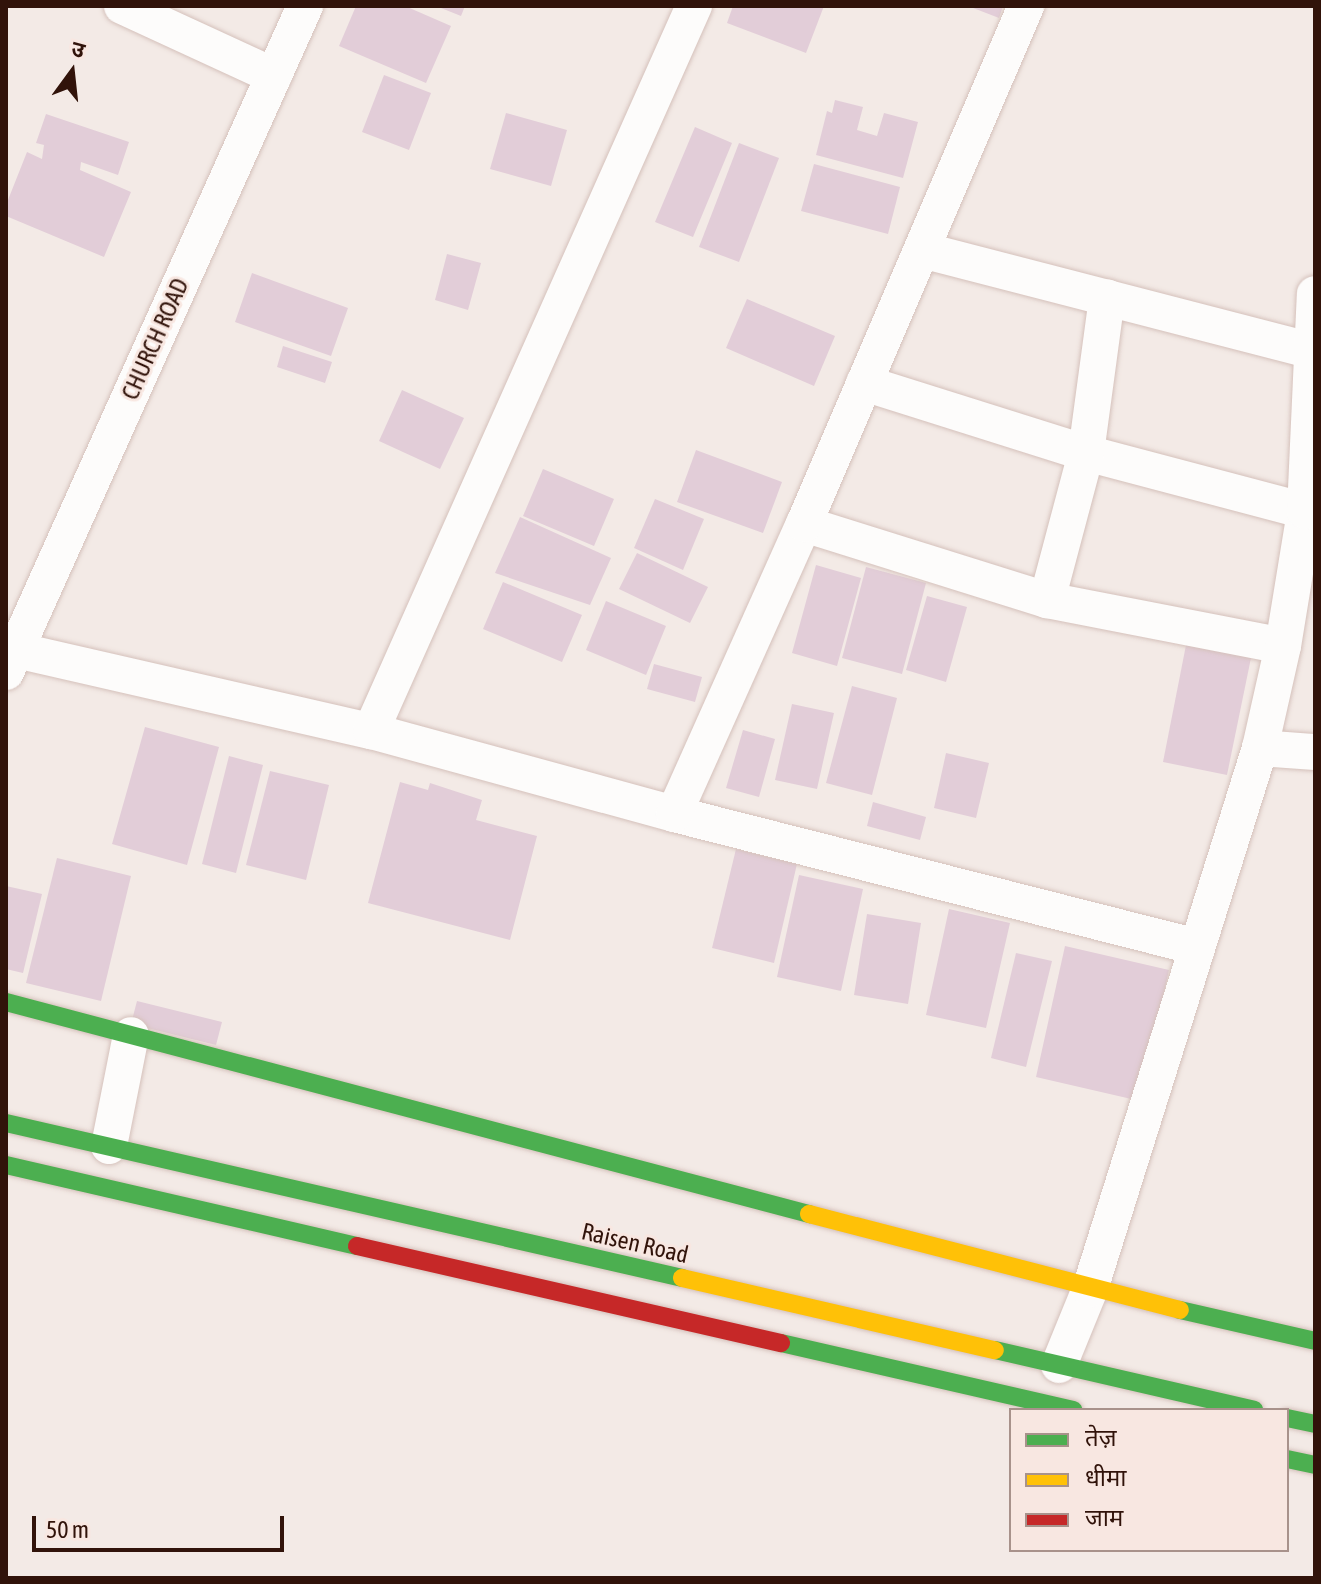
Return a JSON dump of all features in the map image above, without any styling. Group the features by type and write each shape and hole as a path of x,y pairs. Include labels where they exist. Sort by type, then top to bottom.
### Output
{"main road":[{"path":"6,1002 1090,1289 1315,1341"},
{"name":"Raisen Road","path":"6,1123 1245,1408"},
{"path":"6,1165 1064,1408"},
{"path":"1289,1418 1315,1424"},
{"path":"1289,1459 1315,1465"}],"street":[{"path":"122,6 274,76"},
{"name":"CHURCH ROAD","path":"11,662 305,6"},
{"path":"371,731 694,6"},
{"path":"674,814 804,524 1026,6"},
{"path":"922,250 1310,350"},
{"path":"1059,1365 1090,1289 1260,748 1283,646 1305,511 1310,350 1315,294"},
{"path":"1047,600 1086,453 1107,297"},
{"path":"864,383 1086,453 1305,511"},
{"path":"804,524 1047,600 1283,646"},
{"path":"11,662 371,731 674,814 1197,947"},
{"path":"1260,748 1315,752"},
{"path":"109,1146 131,1035"}],"building":[{"path":"356,6 405,6 451,26 426,83 339,46"},
{"path":"436,6 465,6 461,16"},
{"path":"733,6 824,6 806,53 727,23"},
{"path":"968,6 1003,6 999,18"},
{"path":"384,75 431,93 409,150 362,132"},
{"path":"835,100 863,107 857,130 877,136 884,113 918,122 903,178 816,155 827,111 832,113"},
{"path":"506,113 567,130 551,186 490,169"},
{"path":"46,114 129,142 118,175 81,162 80,170 131,192 104,257 6,216 6,205 27,152 42,159 44,145 36,143"},
{"path":"695,127 732,143 693,237 655,222"},
{"path":"739,143 779,158 739,262 699,247"},
{"path":"814,164 900,187 888,234 801,211"},
{"path":"447,254 481,263 468,310 435,300"},
{"path":"252,273 348,308 331,356 235,322"},
{"path":"747,299 835,336 814,386 726,348"},
{"path":"283,346 332,362 325,383 277,367"},
{"path":"402,390 464,418 440,469 379,441"},
{"path":"696,450 782,482 763,533 677,502"},
{"path":"543,469 614,499 594,546 523,516"},
{"path":"655,499 704,519 683,570 634,548"},
{"path":"520,517 611,558 590,605 495,573"},
{"path":"637,553 708,587 690,623 619,589"},
{"path":"816,565 861,578 837,666 792,653"},
{"path":"866,567 926,583 902,674 842,658"},
{"path":"503,582 582,615 562,662 483,629"},
{"path":"927,596 967,607 946,682 906,670"},
{"path":"606,601 666,626 646,675 586,650"},
{"path":"1187,640 1252,653 1227,775 1163,762"},
{"path":"654,664 702,677 695,702 647,689"},
{"path":"852,686 897,698 872,795 826,783"},
{"path":"792,704 834,713 817,789 775,780"},
{"path":"145,727 219,747 187,865 112,844"},
{"path":"743,730 775,739 759,797 726,788"},
{"path":"946,753 989,763 976,818 934,808"},
{"path":"229,756 263,765 236,873 202,864"},
{"path":"270,771 329,785 306,880 246,865"},
{"path":"400,782 428,790 430,783 482,800 476,820 537,836 510,940 368,903"},
{"path":"873,802 926,817 920,840 867,826"},
{"path":"736,849 797,864 774,963 712,948"},
{"path":"57,858 131,876 101,1001 26,983"},
{"path":"799,875 863,889 841,991 777,977"},
{"path":"6,886 42,894 23,973 6,969"},
{"path":"949,909 1010,923 986,1028 926,1015"},
{"path":"867,914 921,923 908,1004 854,995"},
{"path":"1065,946 1169,970 1140,1101 1036,1077"},
{"path":"1016,953 1052,961 1026,1067 991,1058"},
{"path":"137,1001 222,1022 216,1045 131,1024"}],"traffic: fast":[{"path":"6,1002 809,1214"},
{"path":"6,1123 682,1278"},
{"path":"6,1165 357,1246"},
{"path":"1180,1310 1315,1341"},
{"path":"781,1343 1064,1408"},
{"path":"995,1350 1245,1408"},
{"path":"1289,1418 1315,1424"},
{"path":"1289,1459 1315,1465"}],"traffic: slow":[{"path":"809,1214 1180,1310"},
{"path":"682,1278 995,1350"}],"traffic: jam":[{"path":"357,1246 781,1343"}]}
